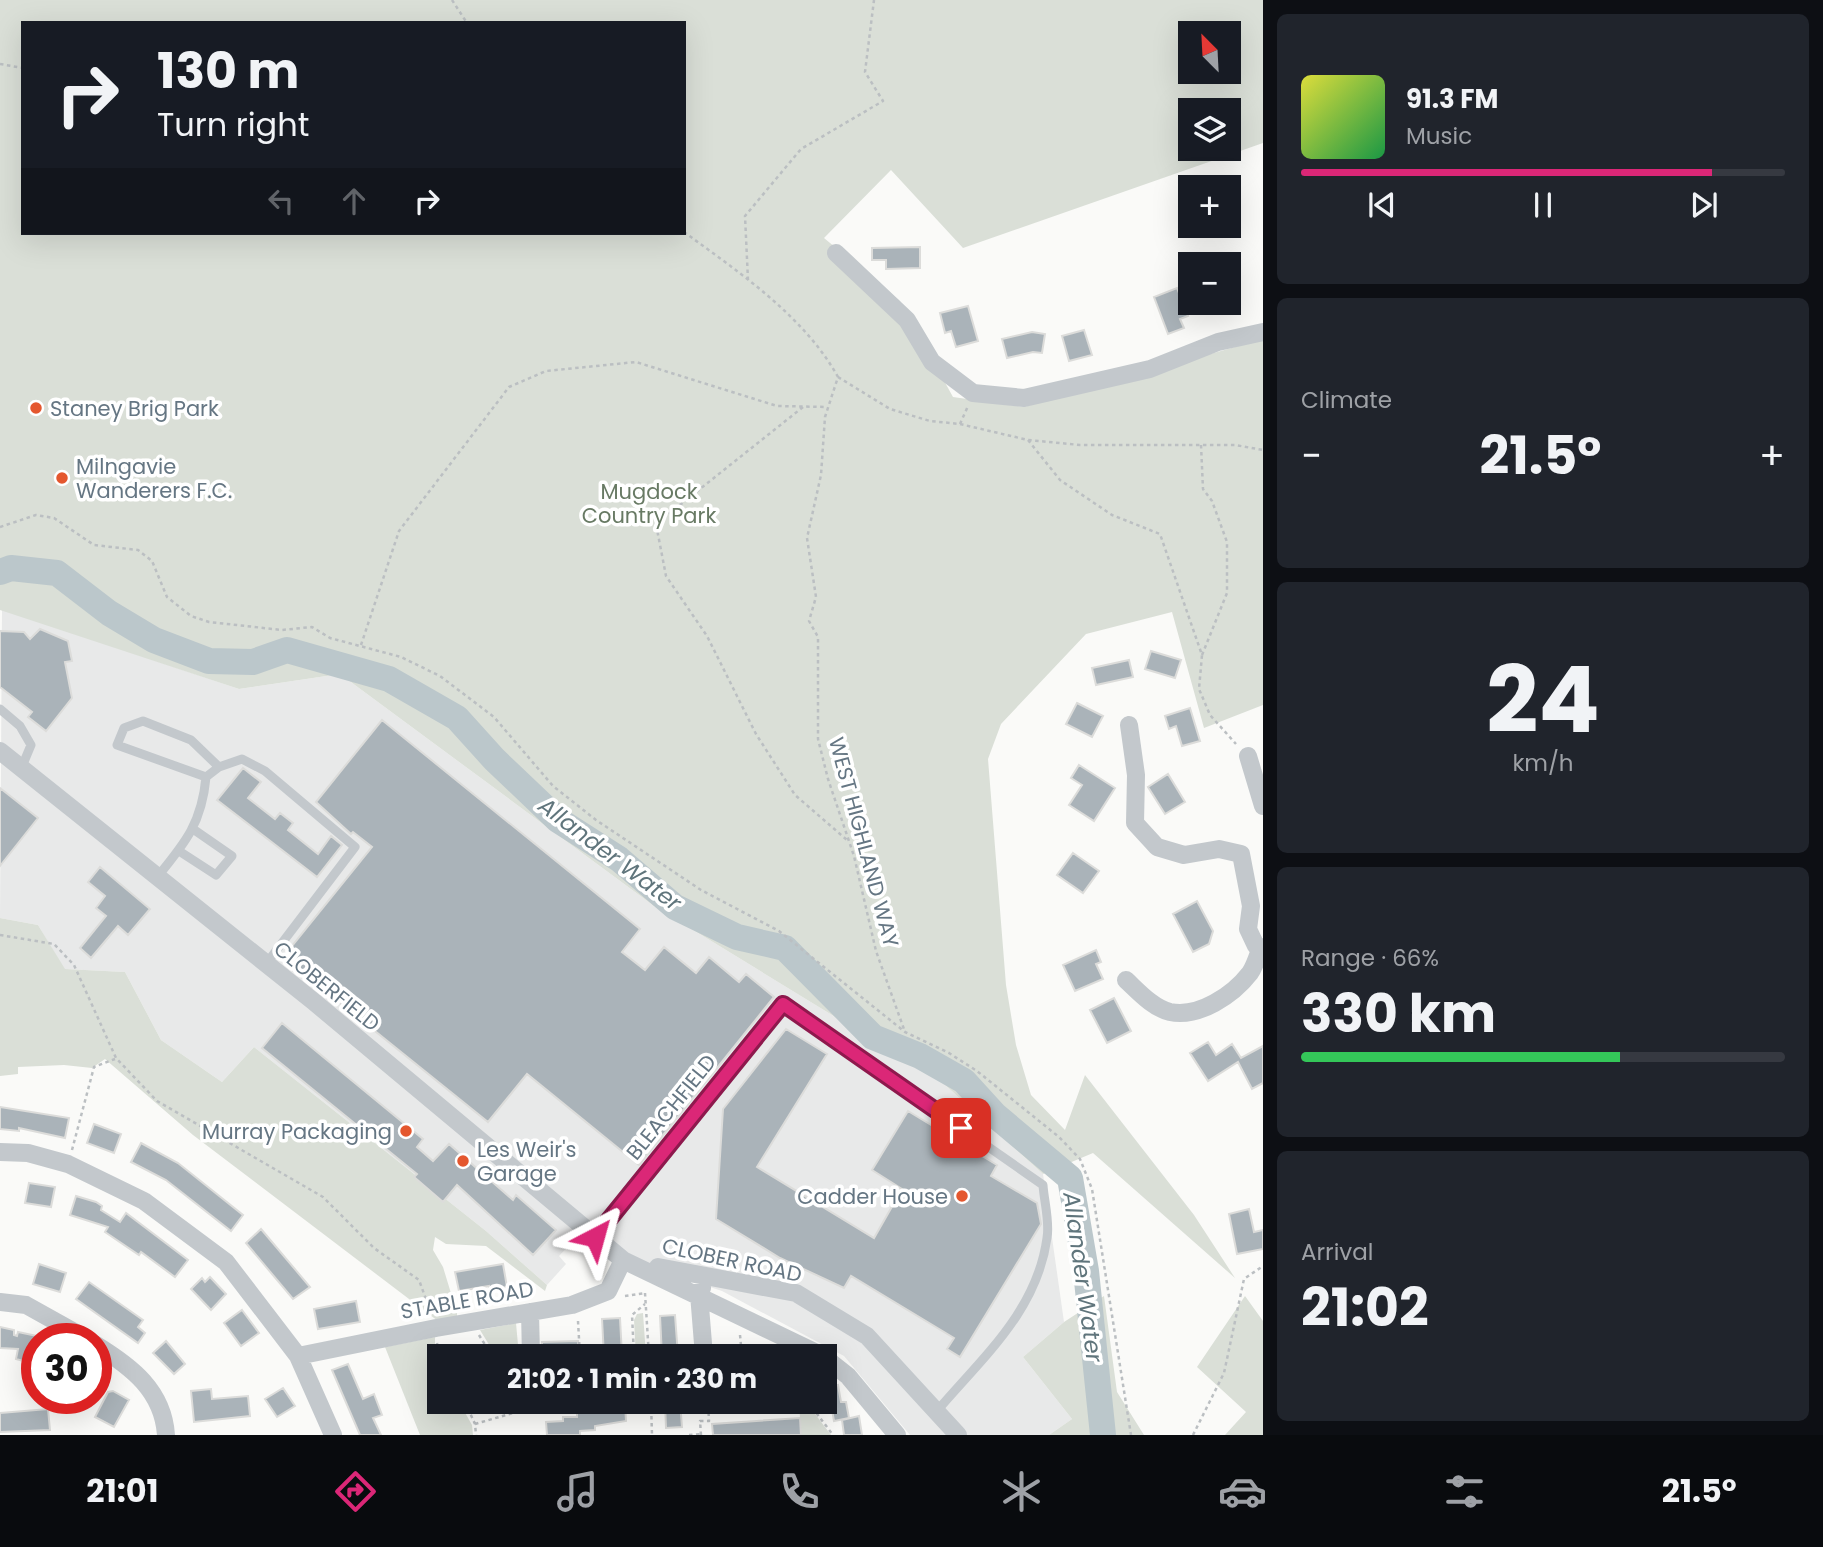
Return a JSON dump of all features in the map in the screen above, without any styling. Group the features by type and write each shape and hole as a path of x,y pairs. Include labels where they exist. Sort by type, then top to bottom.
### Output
{"street":[{"path":"836,253 907,320 932,362 973,393 1024,398 1150,369 1218,342 1263,331"},
{"path":"1126,980 1145,998 1168,1012 1191,1013 1210,1006 1233,990 1250,972 1262,948 1256,946 1248,929 1251,906 1241,854 1219,849 1184,855 1157,847 1135,823 1136,775 1129,725"},
{"name":"CLOBERFIELD","path":"0,751 313,1001 623,1260"},
{"path":"1248,756 1263,806"},
{"name":"BLEACHFIELD","path":"595,1237 783,1004"},
{"path":"0,1152 28,1153 68,1164 144,1201 226,1262 298,1356 333,1435 328,1435"},
{"name":"CLOBER ROAD","path":"623,1260 643,1269 702,1286 796,1293 867,1336 958,1435"},
{"name":"CLOBER ROAD","path":"623,1260 702,1286 802,1344"},
{"name":"STABLE ROAD","path":"298,1356 577,1303 608,1291 623,1260"},
{"path":"702,1286 704,1344"},
{"path":"0,1302 26,1305 58,1323"},
{"path":"530,1312 531,1344"},
{"path":"112,1357 143,1380 156,1395 165,1416 166,1435"},
{"name":"CLOBER ROAD","path":"837,1367 848,1376 897,1435"}],"lane":[{"path":"0,709 20,726 31,745 21,769"},
{"path":"206,777 117,745 124,728 143,721 191,740 219,766"},
{"path":"158,876 194,829 204,802 206,777 219,766 242,759 265,771 355,848 265,965"},
{"path":"178,851 216,875 232,856 194,829"},
{"path":"783,1004 1043,1185 1048,1236 1036,1282 1024,1309 937,1411"}],"path":[{"path":"452,0 466,21"},
{"path":"748,280 745,216 801,149 883,101 865,72 874,0"},
{"path":"0,64 21,68"},
{"path":"686,234 748,280 813,339 838,377 890,409 930,421 960,424 1027,440 1080,445 1235,445 1263,450"},
{"path":"361,645 398,531 509,387 546,371 636,362 777,407 828,407"},
{"name":"WEST HIGHLAND WAY","path":"838,377 828,407 822,444 821,475 807,538 816,597 809,621 818,636 818,738 828,779 849,842 876,951 905,1032"},
{"path":"803,407 656,524 666,576 707,636 755,734 795,795 849,842"},
{"path":"1027,440 1060,480 1112,514 1160,534 1202,656"},
{"path":"1201,445 1203,489 1212,501 1227,542 1227,593 1202,656 1199,689 1210,715 1248,756"},
{"path":"0,527 36,515 54,518 94,545 138,550 152,561 167,597 191,616 209,622 282,630 312,627 330,638 401,657 440,676 470,696 494,717 553,786 596,820 701,890 779,931 905,1032 949,1053 977,1071 1059,1137 1080,1159 1097,1210 1131,1435"},
{"path":"0,935 54,944 74,965 116,1058 157,1101 323,1197 374,1248 419,1280 436,1328"},
{"path":"68,1164 94,1067 116,1058"},
{"path":"1193,1435 1224,1373 1244,1279 1263,1266"},
{"path":"643,1269 648,1344"},
{"path":"577,1303 579,1344"},
{"path":"634,1344 632,1315 645,1304"},
{"path":"471,1322 485,1344"},
{"path":"471,1414 475,1423 475,1435"},
{"path":"475,1423 503,1414"},
{"path":"651,1414 652,1435"},
{"path":"689,1435 701,1434 700,1421 709,1421 709,1414"},
{"path":"817,1414 834,1435"}],"shaded area":[{"path":"2,609 239,689 340,674 654,906 943,1083 1043,1174 1064,1322 1023,1357 1072,1419 1049,1435 910,1435 844,1356 837,1352 837,1344 821,1344 722,1291 573,1241 559,1256 566,1264 547,1285 486,1231 254,1047 222,1082 161,1040 125,972 64,969 38,925 0,918"}],"green space":[{"name":"Mugdock Country Park","path":"0,0 1263,0 1263,143 1241,151 1241,98 1178,98 1178,161 1212,161 963,248 891,170 824,238 900,301 953,397 1024,407 1263,339 1263,705 1204,728 1172,612 1086,634 1001,724 988,759 1006,985 1016,1045 1031,1095 1065,1130 1085,1075 1194,1215 1235,1278 1093,1153 1043,1174 943,1083 654,906 340,674 239,689 0,610"},
{"path":"0,918 38,925 65,969 125,972 161,1040 222,1082 254,1047 486,1231 547,1285 545,1291 486,1246 446,1244 435,1237 433,1250 443,1267 457,1313 457,1317 438,1321 193,1135 105,1059 92,1068 64,1065 18,1067 18,1074 0,1076"},
{"path":"1104,1296 1117,1392 1144,1435 1049,1435 1072,1419 1023,1357 1064,1322"},
{"path":"1245,1296 1263,1321 1263,1435 1225,1435 1246,1412 1197,1367"},
{"path":"643,1313 645,1344 635,1344 634,1320 637,1314"},
{"path":"516,1323 518,1344 489,1344 480,1330"},
{"path":"435,1337 435,1344 427,1344 427,1414 466,1414 472,1425 473,1435 420,1435 385,1347"},
{"path":"800,1414 815,1414 831,1435 801,1435"}],"building":[{"path":"920,247 920,268 886,269 886,260 872,260 872,248"},
{"path":"1177,288 1178,315 1188,316 1180,319 1184,328 1168,334 1154,297"},
{"path":"968,306 978,341 956,347 951,331 945,333 940,313"},
{"path":"1084,330 1092,355 1069,361 1062,336"},
{"path":"1032,332 1045,334 1042,353 1033,352 1007,358 1002,339"},
{"path":"40,629 68,641 72,661 65,662 72,698 46,731 28,717 32,712 0,687 0,631 24,632 30,639"},
{"path":"1151,651 1181,660 1175,678 1145,669"},
{"path":"1129,660 1133,677 1096,685 1092,668"},
{"path":"1077,703 1103,716 1092,737 1066,724"},
{"path":"1190,708 1200,741 1182,746 1176,726 1169,729 1165,716"},
{"path":"382,720 640,929 622,952 645,970 664,947 696,973 709,957 739,982 746,974 774,997 639,1165 527,1074 488,1122 283,957 372,847 353,832 351,834 316,802"},
{"path":"1079,765 1115,788 1094,821 1069,805 1082,785 1071,778"},
{"path":"243,768 261,782 248,798 275,819 280,813 293,823 288,830 318,854 331,836 342,845 317,877 217,800"},
{"path":"1168,774 1185,802 1165,814 1148,787"},
{"path":"0,788 38,818 0,866"},
{"path":"1073,853 1099,871 1083,893 1057,875"},
{"path":"100,867 150,909 128,935 118,926 91,958 80,948 106,916 96,908 105,896 88,882"},
{"path":"1197,901 1213,931 1209,944 1193,952 1173,914"},
{"path":"1096,950 1101,962 1096,964 1103,979 1075,991 1063,965"},
{"path":"1114,998 1131,1031 1107,1043 1090,1010"},
{"path":"282,1023 423,1139 417,1147 433,1161 449,1144 513,1200 516,1195 556,1230 533,1255 457,1185 443,1202 414,1177 417,1174 262,1048"},
{"name":"Cadder House","path":"786,1029 827,1054 757,1167 874,1238 902,1189 872,1170 908,1111 997,1165 991,1176 1037,1203 1041,1224 960,1357 947,1349 954,1338 851,1276 844,1288 780,1258 716,1219 723,1109"},
{"path":"1208,1042 1216,1055 1232,1044 1241,1058 1263,1046 1263,1083 1252,1089 1238,1062 1208,1081 1190,1053"},
{"path":"0,1107 69,1118 65,1138 19,1128 19,1131 0,1129"},
{"path":"94,1124 121,1134 114,1153 87,1143"},
{"path":"141,1143 178,1163 243,1215 231,1231 166,1180 131,1162"},
{"path":"29,1183 55,1187 51,1207 25,1203"},
{"path":"76,1196 96,1202 102,1206 101,1210 120,1222 126,1213 188,1260 175,1277 141,1252 139,1255 105,1232 108,1227 70,1215"},
{"path":"1249,1209 1254,1232 1263,1230 1263,1249 1237,1254 1229,1214"},
{"path":"261,1229 310,1287 293,1299 246,1243"},
{"path":"39,1264 66,1273 60,1292 33,1284"},
{"path":"503,1264 507,1287 489,1290 489,1286 459,1291 455,1272"},
{"path":"210,1277 226,1294 211,1310 191,1289 202,1278 205,1282"},
{"path":"89,1282 143,1320 138,1327 145,1333 138,1343 76,1299"},
{"path":"356,1301 360,1322 318,1329 314,1309"},
{"path":"242,1310 259,1333 241,1346 224,1323"},
{"path":"675,1315 677,1344 661,1344 660,1316"},
{"path":"620,1318 621,1344 603,1344 602,1319"},
{"path":"0,1327 14,1330 14,1335 17,1336 18,1332 21,1333 21,1360 16,1359 18,1349 0,1348"},
{"path":"166,1341 185,1364 174,1374 153,1353"},
{"path":"578,1341 578,1344 542,1344"},
{"path":"348,1364 363,1399 374,1394 382,1415 373,1418 381,1435 360,1435 332,1370"},
{"path":"837,1385 841,1402 846,1402 849,1418 834,1421 833,1414 837,1414"},
{"path":"283,1388 295,1406 277,1417 265,1399"},
{"path":"211,1389 212,1399 248,1396 250,1416 194,1422 191,1391"},
{"path":"112,1391 129,1400 114,1427 95,1417 97,1414 112,1414"},
{"path":"21,1411 21,1414 48,1414 50,1430 0,1432 0,1413"},
{"path":"577,1414 626,1414 626,1421 595,1426 595,1430 580,1431 580,1435 547,1435 546,1422 563,1421 563,1417 577,1417"},
{"path":"665,1414 681,1414 682,1427 666,1428"},
{"path":"859,1416 862,1435 844,1435 842,1420"},
{"path":"800,1418 801,1435 713,1435 712,1424"}],"waterway":[{"name":"Allander Water","path":"0,572 11,568 57,573 109,613 154,640 209,661 253,662 287,650 389,679 457,718 494,759 558,820 619,859 675,907 737,937 785,948 873,1037 920,1056 964,1081 995,1115 1070,1178 1086,1271 1103,1435"}],"place":[{"name":"Staney Brig Park","path":"36,408"},
{"name":"Milngavie Wanderers F.C.","path":"62,478"},
{"name":"Murray Packaging","path":"406,1131"},
{"name":"Les Weir's Garage","path":"463,1161"},
{"name":"Cadder House","path":"962,1196"}],"route":[{"path":"595,1237 783,1004 961,1128"}]}
